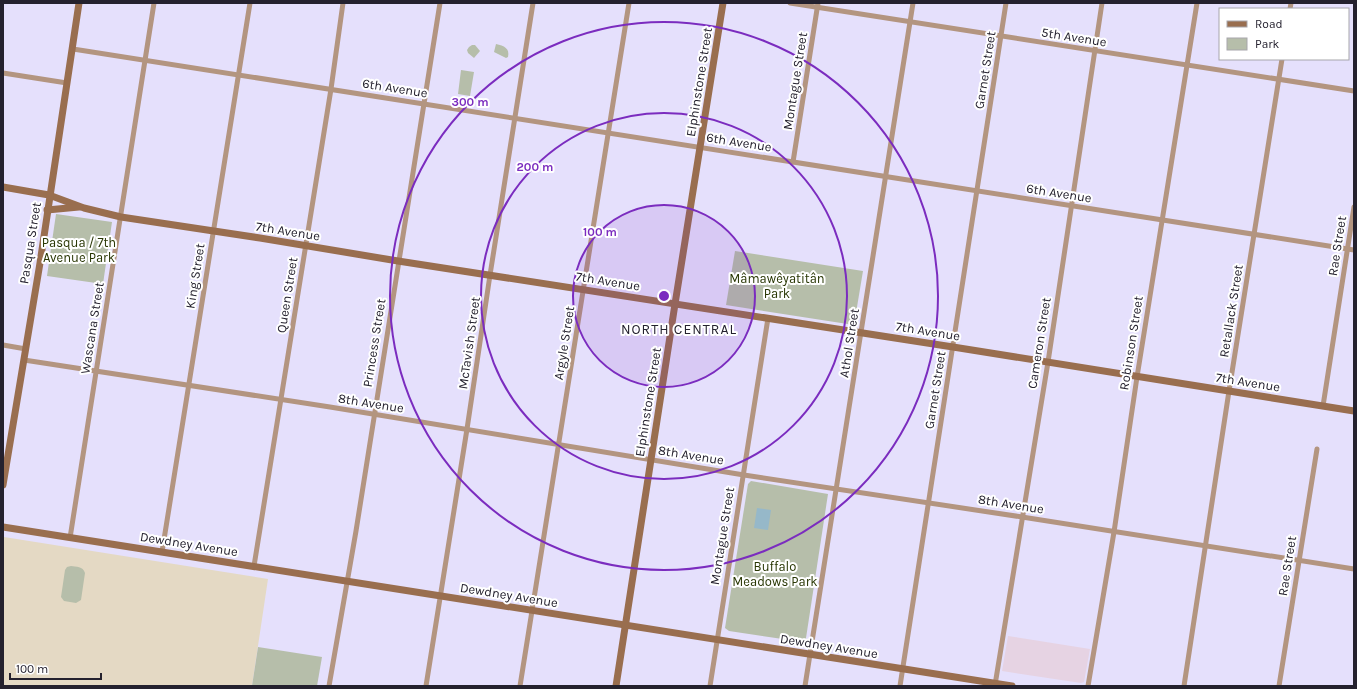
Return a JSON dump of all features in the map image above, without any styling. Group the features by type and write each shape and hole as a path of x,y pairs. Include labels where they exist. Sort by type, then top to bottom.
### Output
{"street":[{"name":"Pasqua Street","path":"3,485 26,348 79,3"},
{"name":"Wascana Street","path":"70,538 154,3"},
{"name":"King Street","path":"162,552 190,386 213,231 250,3"},
{"name":"Queen Street","path":"254,566 331,89 343,3"},
{"name":"Princess Street","path":"329,686 440,3"},
{"name":"McTavish Street","path":"426,686 533,3"},
{"name":"Argyle Street","path":"520,686 629,3"},
{"name":"Elphinstone Street","path":"616,686 723,3"},
{"name":"5th Avenue","path":"790,3 818,5 1001,37 1354,92"},
{"name":"Athol Street","path":"806,686 913,3"},
{"name":"Garnet Street","path":"900,686 1006,3"},
{"name":"Cameron Street","path":"995,685 1048,362 1102,3"},
{"name":"Robinson Street","path":"1088,686 1114,532 1137,377 1197,3"},
{"name":"Montague Street","path":"793,162 818,5"},
{"name":"6th Avenue","path":"73,49 1354,250"},
{"name":"Retallack Street","path":"1184,686 1282,60"},
{"path":"3,73 67,83"},
{"name":"7th Avenue","path":"3,187 49,195 80,207 121,217 1354,411"},
{"path":"47,210 80,207"},
{"name":"Rae Street","path":"1323,406 1354,207"},
{"name":"Montague Street","path":"710,686 768,318"},
{"path":"3,345 26,348"},
{"name":"8th Avenue","path":"24,360 374,414 744,475 1022,516 1354,570"},
{"name":"Rae Street","path":"1279,686 1318,449"},
{"name":"Dewdney Avenue","path":"3,527 533,610 995,685 1012,686"}],"shaded area":[{"path":"4,537 268,579 252,686 3,686"},
{"path":"1008,636 1090,649 1084,682 1081,683 1002,671"}],"green space":[{"path":"496,44 507,49 508,57 506,58 494,52"},
{"path":"472,45 475,45 480,51 474,58 468,53 467,50"},
{"path":"461,70 474,72 470,96 458,94"},
{"name":"Pasqua / 7th Avenue Park","path":"56,214 112,222 103,284 47,276"},
{"name":"Mâmawêyatitân Park","path":"735,251 863,271 854,325 726,305"},
{"name":"Buffalo Meadows Park","path":"751,481 828,494 806,638 803,642 729,631 725,628 748,484"},
{"path":"71,566 81,568 85,573 81,600 76,603 64,601 61,597 65,570 67,567"},
{"path":"258,647 322,657 317,686 252,686"}],"water":[{"path":"757,508 771,510 768,530 754,528"}],"district":[{"name":"NORTH CENTRAL","path":"679,329"}]}
